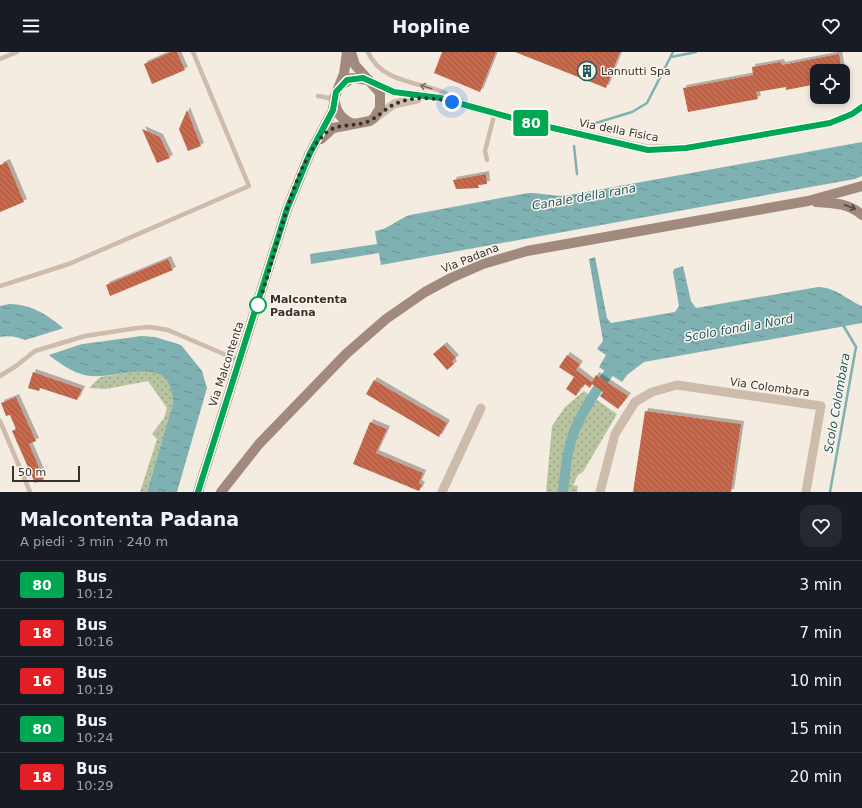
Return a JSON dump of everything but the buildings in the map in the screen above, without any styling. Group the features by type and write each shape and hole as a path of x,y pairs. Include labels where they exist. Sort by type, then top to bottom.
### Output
{"main road":[{"name":"Via Malcontenta","path":"198,492 280,232 310,153 330,117 338,88 344,74 347,52"},
{"path":"351,52 355,65 377,89 381,98 380,108 374,118"},
{"path":"338,88 352,78 369,80"},
{"path":"335,101 337,112 342,119 358,124"},
{"name":"Via Malcontenta","path":"310,153 328,132 340,126 358,124 374,118"},
{"name":"Via Padana","path":"221,492 259,444 346,354 392,315 425,292 451,278 483,264 527,251 808,201 862,186"},
{"name":"Via Padana","path":"808,201 853,207 862,215"}],"street":[{"name":"Via della Fisica","path":"369,80 394,92 440,98 523,121 635,147 660,150 686,148 830,123 852,114 862,107"},
{"name":"Via della Fisica","path":"374,118 387,108 401,101 418,98 440,98"},
{"name":"Via Colombara","path":"600,492 615,434 635,402 652,392 677,386 821,406 806,492"},
{"path":"442,492 481,408"}],"lane":[{"path":"0,59 17,52"},
{"path":"0,286 69,264 249,186 193,52"},
{"path":"368,52 378,66 392,77 440,91 492,112 485,151 487,160"},
{"path":"318,96 335,101"},
{"path":"0,376 35,351 76,338 125,329 157,328 185,336 240,361"},
{"path":"0,421 30,492"}],"green space":[{"path":"148,370 155,372 168,381 172,390 173,403 147,492 140,492 157,439 152,434 164,418 167,408 148,381 106,389 89,388 100,377"},
{"path":"584,391 617,414 583,472 578,475 573,485 578,486 577,492 546,492 552,426 565,407"}],"water":[{"name":"Canale della rana","path":"862,142 862,176 855,179 381,265 379,253 311,264 310,254 377,244 375,231 384,229 410,215 528,193 565,196"},
{"name":"Scolo fondi a Nord","path":"595,257 607,318 611,323 675,312 679,306 673,272 674,269 683,266 691,301 696,308 818,287 831,289 862,306 862,323 644,362 627,375 622,382 599,367 606,355 597,349 603,341 589,259"},
{"path":"9,304 20,305 40,312 49,317 83,344 142,336 155,337 181,345 202,371 207,388 177,492 147,492 173,403 170,386 163,376 152,372 94,376 81,374 71,370 42,350 22,339 11,336 0,337 0,306"}],"pier":[{"path":"64,328 85,343 46,356 22,341"}],"waterway":[{"path":"596,123 632,112 647,103 673,52"},
{"path":"671,57 696,52"},
{"path":"574,146 577,174"},
{"name":"Scolo Colombara","path":"830,492 856,347 843,325"},
{"path":"563,492 568,452 575,429 594,395 616,363"}],"bus line":[{"name":"80","path":"198,492 287,209 310,153 333,110 336,92 338,88 347,80 352,78 363,78 394,92 440,98 523,121 648,150 672,150 686,148 830,123 852,114 862,107"}],"place":[{"name":"Lannutti Spa","path":"587,71"},
{"name":"Malcontenta Padana","path":"258,305"}],"route":[{"path":"258,305 287,209 310,153 322,137 333,128 346,125 364,124 387,108 401,101 418,98 440,98 452,102"}]}
